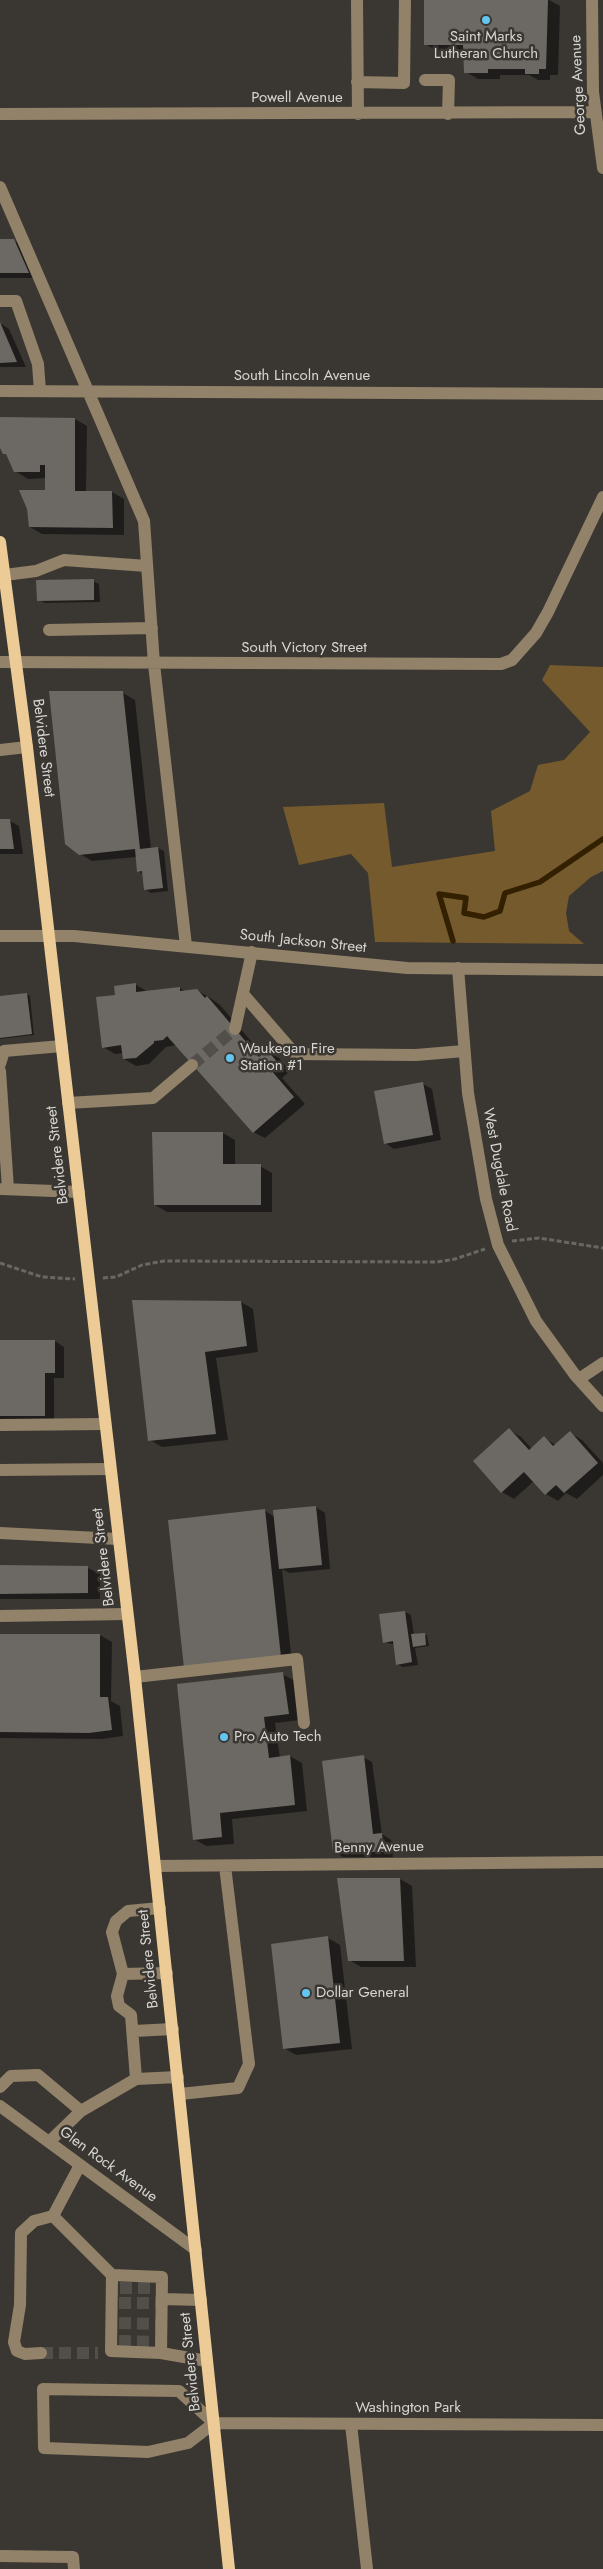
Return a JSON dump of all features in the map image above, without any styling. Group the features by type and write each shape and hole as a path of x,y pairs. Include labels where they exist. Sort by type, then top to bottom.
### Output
{"main road":[{"name":"Belvidere Street","path":"0,542 50,936 135,1677 229,2569"}],"street":[{"path":"357,0 358,114"},
{"path":"357,82 404,83 404,0"},
{"name":"George Avenue","path":"592,0 594,112 603,168"},
{"path":"425,80 449,80 448,114"},
{"name":"Powell Avenue","path":"0,114 448,114 594,112"},
{"path":"0,187 144,521 154,664 186,946"},
{"path":"0,301 16,302 38,364 40,391"},
{"name":"South Lincoln Avenue","path":"0,391 603,394"},
{"name":"South Victory Street","path":"0,662 500,664 512,660 536,633 603,497"},
{"path":"5,574 36,571 64,560 147,566"},
{"path":"49,630 152,628"},
{"path":"0,750 27,746"},
{"name":"South Jackson Street","path":"0,936 50,936 186,946 373,966 603,970"},
{"path":"235,1029 252,952"},
{"name":"West Dugdale Road","path":"458,968 464,1051 477,1152 486,1199 498,1245 536,1321 579,1379 603,1406"},
{"path":"243,994 295,1054 416,1055 464,1051"},
{"path":"0,1064 4,1051 62,1046"},
{"path":"68,1104 153,1098 192,1065"},
{"path":"0,1072 4,1189 79,1192"},
{"path":"579,1379 603,1363"},
{"path":"0,1425 105,1424"},
{"path":"0,1470 110,1469"},
{"path":"0,1533 118,1538"},
{"path":"0,1616 127,1614"},
{"path":"135,1677 297,1659 304,1723"},
{"name":"Benny Avenue","path":"155,1866 603,1862"},
{"path":"180,2094 238,2088 249,2064 225,1866"},
{"path":"136,2079 134,2031 131,2015 119,2006 117,1996 123,1974 112,1932 116,1921 128,1911 160,1908"},
{"path":"123,1974 167,1973"},
{"path":"134,2031 173,2029"},
{"path":"0,2087 12,2076 38,2074 81,2111"},
{"path":"49,2142 81,2111 136,2079 178,2078"},
{"name":"Glen Rock Avenue","path":"0,2106 196,2250"},
{"path":"53,2216 80,2165"},
{"path":"53,2216 115,2283 114,2344"},
{"path":"41,2353 25,2354 17,2351 14,2342 20,2305 21,2232 34,2220 53,2216"},
{"path":"115,2283 162,2277 159,2324 160,2346"},
{"path":"160,2296 201,2300"},
{"path":"98,2353 114,2344 160,2346 207,2361"},
{"path":"43,2389 179,2391 214,2423 188,2443 148,2452 44,2448 43,2389"},
{"name":"Washington Park","path":"214,2423 603,2425"},
{"path":"351,2424 367,2569"},
{"path":"0,2556 73,2557 74,2569"}],"path":[{"path":"509,1242 539,1238 603,1248"},
{"path":"116,1277 142,1265 164,1261 437,1262 455,1259 488,1248"},
{"path":"0,1263 42,1277 67,1279"}],"shaded area":[{"path":"550,665 603,667 603,871 591,877 569,896 566,913 569,931 584,944 375,942 368,873 351,854 299,865 283,807 384,803 392,867 495,851 491,811 530,791 538,765 564,760 590,732 542,680"}],"building":[{"name":"Saint Marks Lutheran Church","path":"424,0 548,0 546,69 539,69 539,74 525,74 525,69 488,69 488,73 464,73 463,45 424,45"},
{"path":"0,239 14,239 29,273 0,273"},
{"path":"0,322 17,362 0,363"},
{"path":"0,417 75,418 75,491 112,491 113,528 29,527 27,509 19,490 45,490 45,465 40,465 40,472 14,472 6,454 3,454 0,448"},
{"path":"94,579 94,600 37,601 36,580"},
{"path":"49,691 123,691 140,849 158,847 163,888 144,890 142,871 137,872 135,849 79,855 65,844"},
{"path":"0,819 10,819 14,849 0,849"},
{"name":"Waukegan Fire Station #1","path":"136,983 136,992 180,987 180,991 197,989 205,998 207,996 259,1057 267,1050 279,1064 271,1070 294,1097 253,1133 167,1036 163,1040 154,1041 136,1058 123,1059 121,1045 102,1048 96,997 115,995 114,986"},
{"path":"27,993 32,1034 0,1038 0,996"},
{"path":"423,1082 433,1135 384,1144 374,1091"},
{"path":"152,1132 223,1132 223,1164 261,1164 261,1205 154,1205"},
{"path":"132,1300 241,1301 247,1346 205,1352 216,1434 148,1441"},
{"path":"0,1340 55,1340 55,1373 45,1373 45,1416 0,1416"},
{"path":"509,1428 529,1450 544,1436 553,1446 570,1431 598,1463 564,1493 556,1485 545,1495 524,1472 501,1493 473,1461"},
{"path":"316,1506 322,1565 279,1569 273,1510"},
{"path":"265,1509 281,1657 184,1668 168,1520"},
{"path":"0,1565 88,1566 88,1593 0,1594"},
{"path":"405,1611 412,1662 396,1665 393,1641 383,1643 379,1614"},
{"path":"425,1633 426,1645 413,1647 411,1634"},
{"path":"0,1634 100,1634 100,1697 108,1697 112,1730 89,1733 0,1732"},
{"path":"283,1672 289,1714 264,1717 269,1758 290,1755 295,1805 220,1813 222,1837 193,1840 177,1684"},
{"path":"364,1755 373,1834 382,1833 384,1852 333,1852 322,1761"},
{"path":"337,1878 400,1878 404,1961 348,1961"},
{"name":"Dollar General","path":"328,1936 340,2043 283,2049 271,1944"}],"waterway":[{"path":"453,941 439,894 466,898 464,913 484,917 500,911 505,893 540,882 603,839"}],"tunnel":[{"path":"192,1065 235,1029"},
{"path":"120,2288 157,2288"},
{"path":"119,2303 157,2303"},
{"path":"119,2323 157,2324"},
{"path":"119,2341 157,2342"},
{"path":"41,2353 98,2353"}],"place":[{"name":"Saint Marks Lutheran Church","path":"486,20"},
{"name":"Waukegan Fire Station #1","path":"230,1058"},
{"name":"Pro Auto Tech","path":"224,1737"},
{"name":"Dollar General","path":"306,1993"}]}
